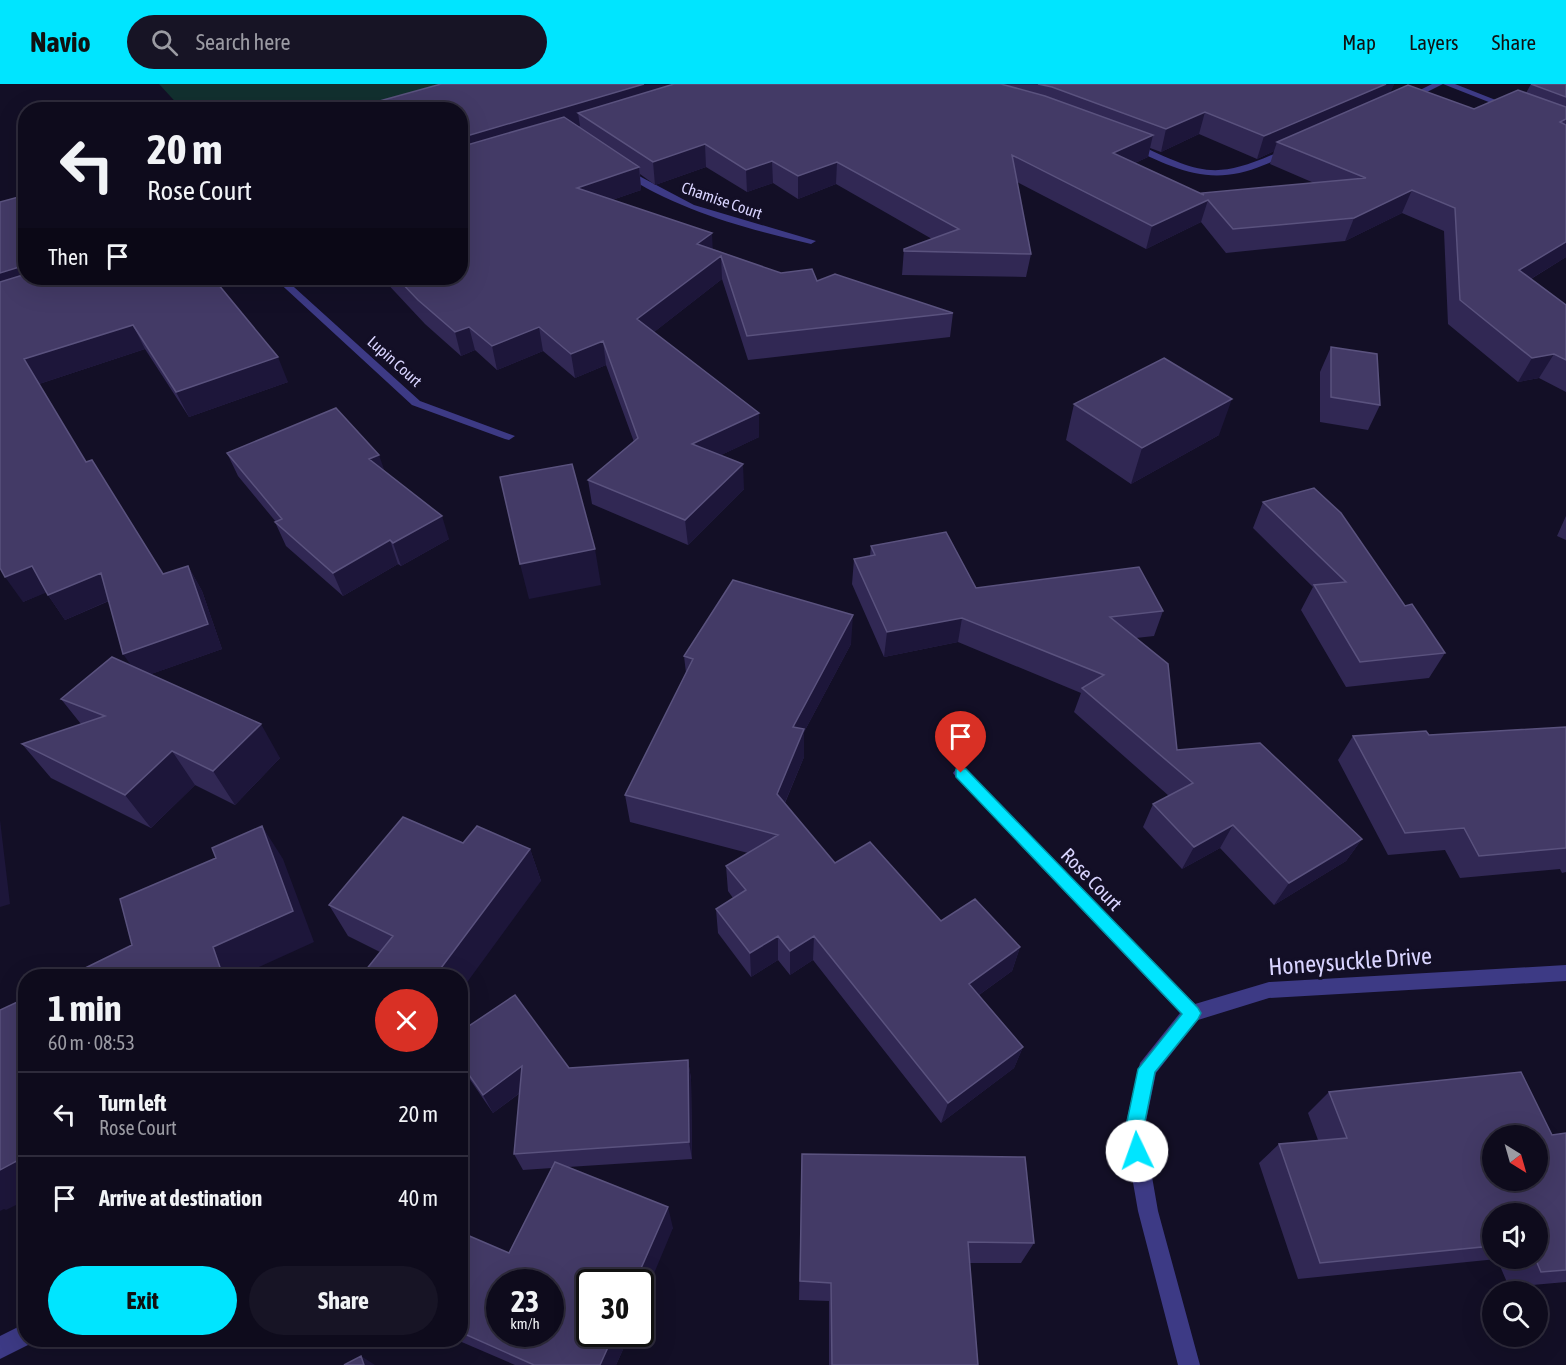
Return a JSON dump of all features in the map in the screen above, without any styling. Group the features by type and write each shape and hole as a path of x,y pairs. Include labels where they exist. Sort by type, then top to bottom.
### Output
{"street":[{"path":"1401,101 1439,84"},
{"path":"1447,84 1522,112"},
{"path":"1116,138 1173,163 1214,175 1253,166 1296,148"},
{"name":"Chamise Court","path":"616,166 644,185 685,207 734,224 811,241"},
{"name":"Lupin Court","path":"287,285 416,403 509,436"},
{"name":"Rose Court","path":"961,773 1192,1013"},
{"name":"Honeysuckle Drive","path":"1192,1013 1269,990 1566,974"},
{"path":"1189,1365 1148,1211 1134,1131 1147,1069 1192,1013"},
{"path":"0,1348 18,1338"}],"green space":[{"path":"159,84 476,84 412,102 176,102"}],"building":[{"path":"441,84 644,84 468,136 468,102 376,102"},
{"path":"674,84 1001,84 1045,96 1153,135 1113,153 1204,195 1202,193 1366,178 1277,142 1408,85 1474,109 1518,90 1566,107 1566,119 1560,122 1566,125 1566,242 1519,270 1566,305 1566,360 1554,354 1532,358 1460,300 1455,208 1412,190 1354,218 1233,229 1208,200 1152,226 1012,155 1031,254 904,251 904,249 959,229 837,162 798,176 772,161 746,170 705,144 653,162 578,113"},
{"path":"1038,84 1386,84 1264,136 1205,112 1166,129 1052,87"},
{"path":"1531,84 1566,84 1566,97"},
{"path":"564,117 639,167 577,188 712,233 697,244 781,273 812,269 817,281 835,274 953,313 747,336 721,256 637,319 759,413 692,444 743,464 685,520 588,480 638,438 603,341 571,354 539,327 492,346 469,327 455,332 404,285 468,285 468,145"},
{"path":"18,197 18,267 0,273 0,202"},
{"path":"18,276 18,285 219,285 278,357 176,392 133,325 24,359 86,462 92,460 163,574 188,566 208,624 123,654 101,573 48,595 32,566 5,577 0,568 0,282"},
{"path":"1331,347 1377,354 1380,405 1331,397"},
{"path":"1164,358 1232,399 1142,448 1074,404"},
{"path":"336,408 379,455 369,459 442,516 393,543 390,540 333,573 275,522 282,519 227,453"},
{"path":"572,464 595,549 520,564 500,477"},
{"path":"1314,488 1341,513 1405,606 1412,604 1445,653 1360,662 1314,585 1346,582 1263,502"},
{"path":"946,532 976,588 1139,567 1163,611 1110,617 1168,664 1177,750 1260,743 1362,839 1289,883 1233,825 1194,847 1153,804 1193,783 1082,688 1104,675 962,618 887,632 854,559 875,555 871,546"},
{"path":"733,580 853,615 793,727 804,729 777,794 835,863 870,842 941,921 975,899 1020,947 969,984 1023,1047 948,1103 814,936 790,951 778,936 750,953 716,909 746,890 726,866 778,835 625,795 693,659 684,656"},
{"path":"112,657 261,724 213,771 172,751 125,795 22,744 105,716 61,699"},
{"path":"1566,727 1566,848 1479,856 1464,828 1405,833 1353,736 1426,731 1429,735"},
{"path":"403,817 463,843 477,826 530,849 440,969 367,969 393,936 329,905"},
{"path":"262,826 293,911 213,947 221,969 83,969 132,945 120,899 216,858 212,848"},
{"path":"515,995 569,1068 688,1060 689,1142 514,1154 522,1066 483,1095 468,1073 468,1027"},
{"path":"18,1002 18,1160 0,1170 0,1010"},
{"path":"1521,1072 1547,1125 1482,1125 1482,1191 1548,1191 1548,1127 1552,1135 1566,1133 1566,1270 1541,1272 1540,1269 1548,1269 1548,1203 1482,1203 1482,1247 1320,1263 1279,1144 1347,1138 1329,1092"},
{"path":"802,1154 1025,1157 1034,1243 968,1242 978,1365 832,1365 831,1283 800,1281"},
{"path":"555,1162 668,1207 641,1269 576,1269 576,1347 608,1347 600,1365 534,1365 494,1347 564,1347 564,1269 486,1269 486,1344 468,1336 468,1235 509,1253"},
{"path":"361,1356 364,1365 344,1365"}],"route":[{"path":"961,773 1192,1013 1147,1069 1134,1131 1137,1151"}]}
